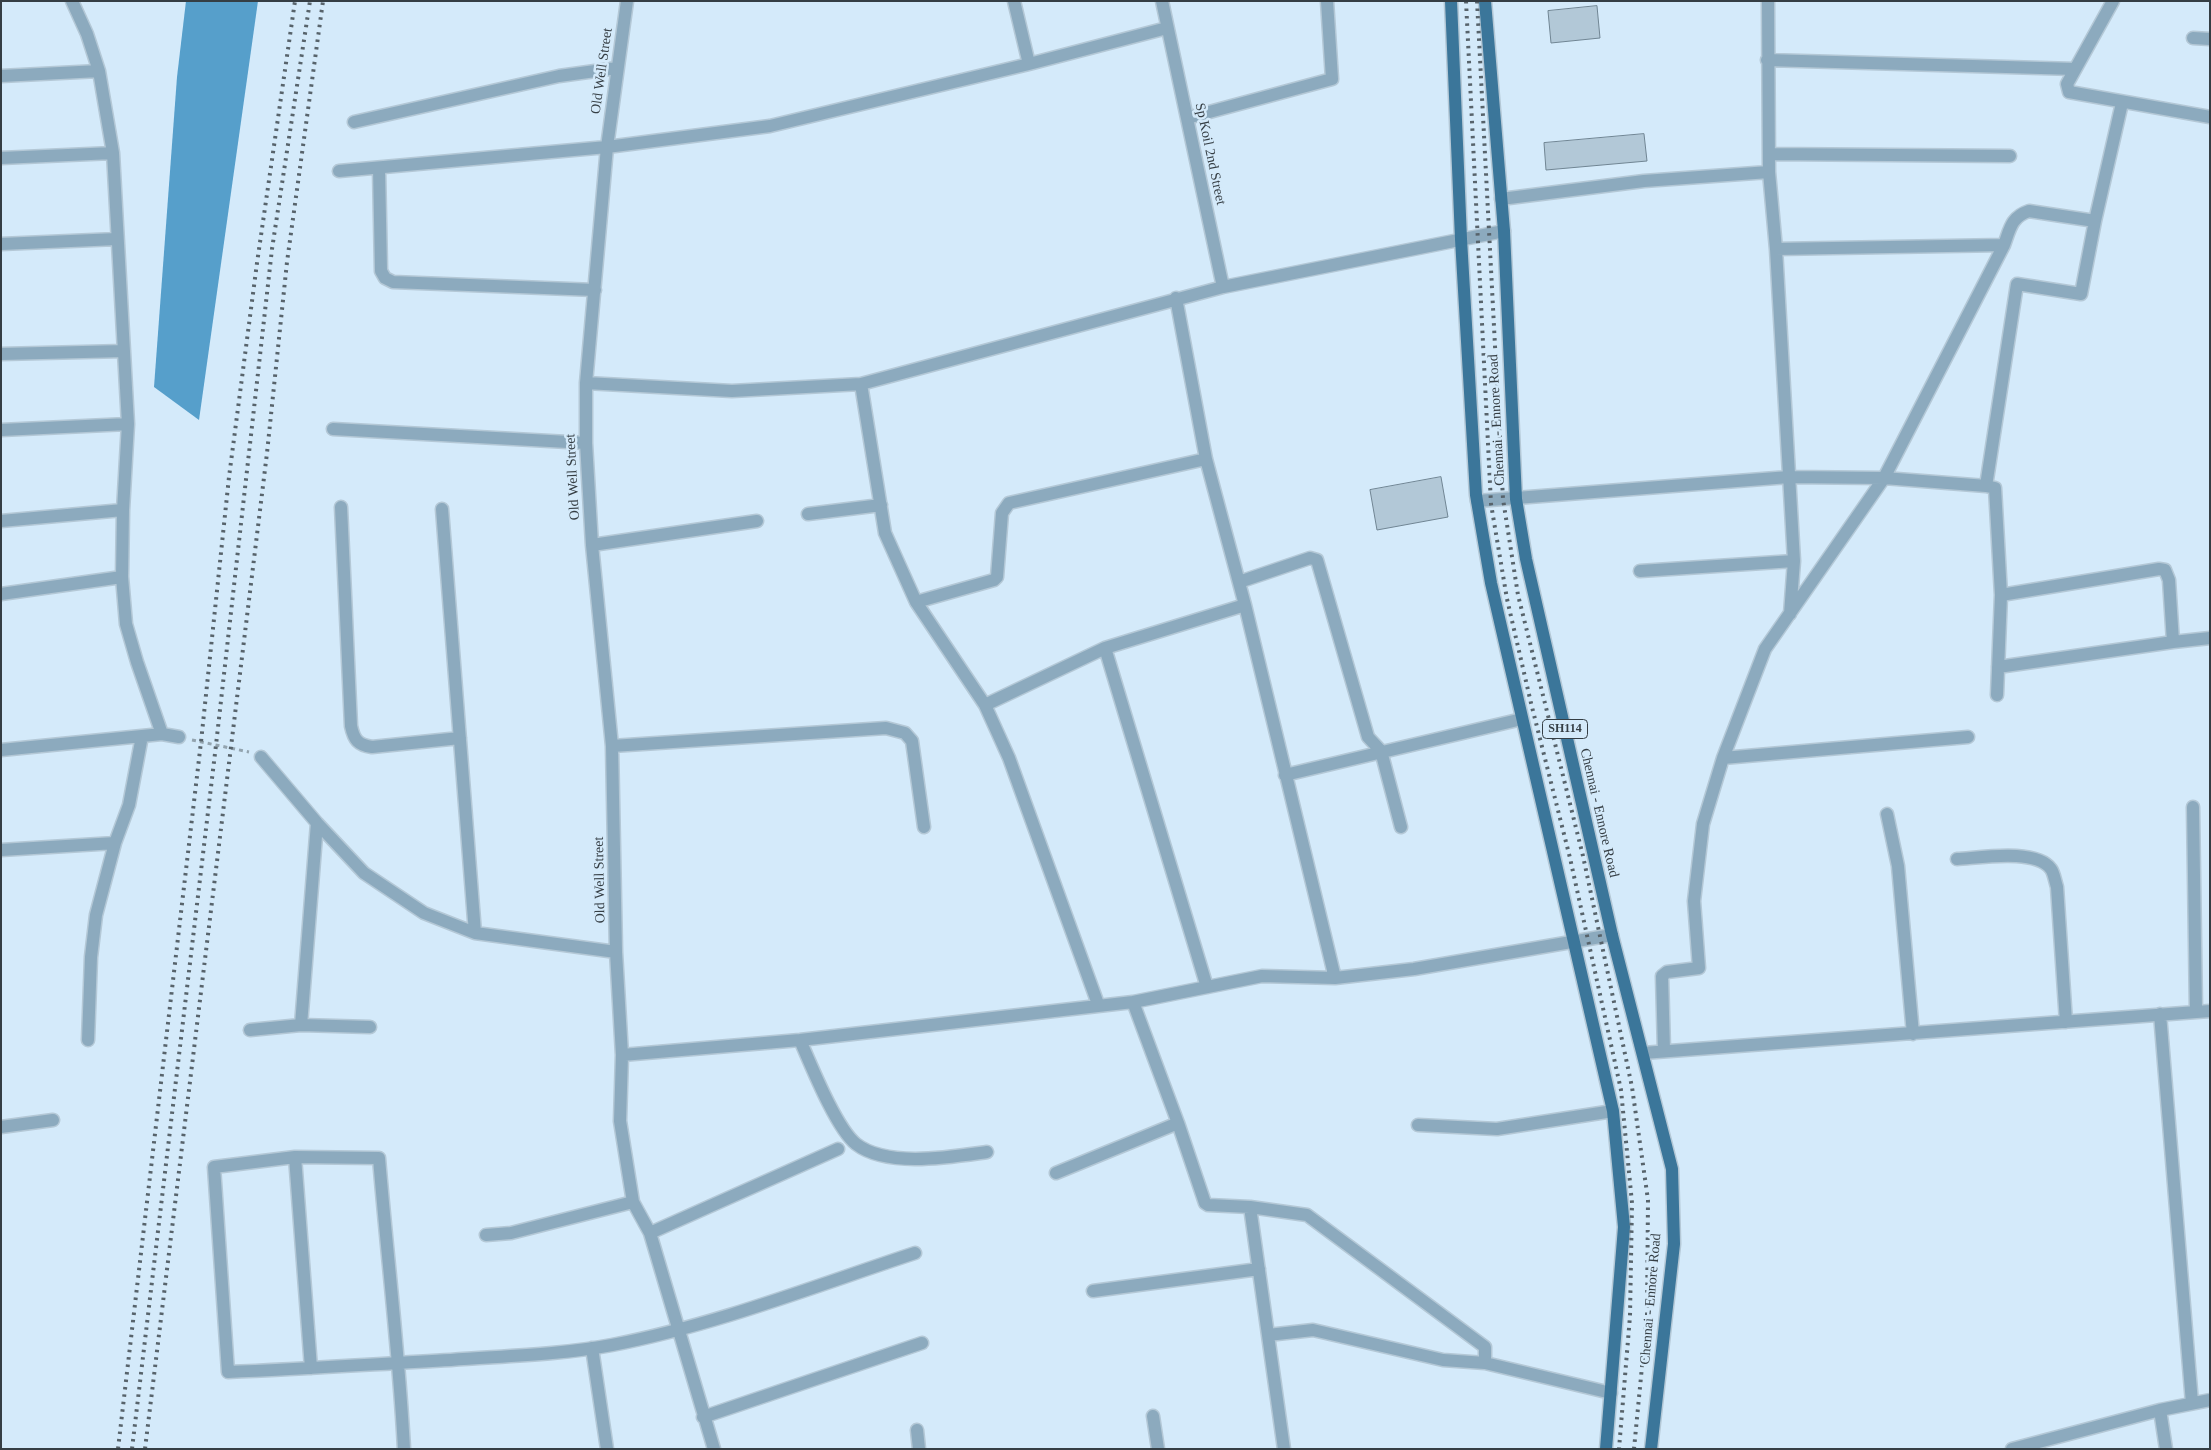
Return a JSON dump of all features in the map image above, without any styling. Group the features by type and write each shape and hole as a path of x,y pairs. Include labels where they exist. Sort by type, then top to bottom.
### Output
{"main road":[{"name":"Chennai - Ennore Road","path":"1451,1 1461,239 1477,501 1491,583 1612,1111 1624,1227 1606,1449"},
{"name":"Chennai - Ennore Road","path":"1485,1 1504,231 1516,500 1526,559 1612,935 1672,1170 1674,1244 1651,1449"}],"street":[{"path":"72,1 87,34 99,71 113,153 128,424 123,510 122,577 126,624 162,734"},
{"name":"Old Well Street","path":"626,1 607,147 586,383 586,443 592,545 612,746 616,952 622,1055 620,1121 634,1202 650,1233 714,1449"},
{"path":"1014,1 1029,64"},
{"name":"Sp Koil 2nd Street","path":"1162,1 1223,287"},
{"path":"1187,118 1332,79 1327,1"},
{"path":"1768,1 1769,172 1776,249 1794,561 1790,617"},
{"path":"2113,1 2067,84 2068,92 2122,103 2210,116"},
{"path":"339,171 607,147 770,126 1029,64 1168,28"},
{"path":"2193,38 2210,39"},
{"path":"1767,60 2075,69"},
{"path":"354,122 568,74 617,68"},
{"path":"1,76 99,71"},
{"path":"1986,486 2018,284 2081,294 2095,221 2122,103"},
{"path":"1,158 113,153"},
{"path":"1770,154 2010,156"},
{"path":"379,168 381,271 385,278 392,282 595,290"},
{"path":"1502,199 1644,180 1769,172"},
{"path":"1664,1051 1663,973 1699,968 1694,901 1703,824 1723,758 1765,649 1790,617 1884,478 2004,245 2013,221 2018,214 2029,211 2095,221"},
{"path":"586,383 732,391 862,384 1176,298 1504,231"},
{"path":"1,244 117,239"},
{"path":"1776,249 2004,245"},
{"path":"1176,298 1206,459 1245,604 1335,978"},
{"path":"1,354 124,351"},
{"path":"862,384 885,533 916,602 985,705 1009,758 1098,1004"},
{"path":"1,430 128,424"},
{"path":"333,429 586,443"},
{"path":"916,602 994,580 997,577 1002,514 1009,504 1206,459"},
{"path":"1477,501 1516,500 1789,476 1884,478 1995,488 2001,595 1997,695"},
{"path":"808,514 881,505"},
{"path":"341,507 351,726 356,742 372,747 460,738"},
{"path":"1,521 123,510"},
{"path":"442,510 475,933"},
{"path":"592,545 757,521"},
{"path":"1239,582 1310,558 1317,560 1368,737 1381,752 1401,826"},
{"path":"1640,571 1794,561"},
{"path":"2001,595 2159,569 2165,570 2169,580 2173,642"},
{"path":"1,594 122,577"},
{"path":"985,705 1105,648 1245,604"},
{"path":"1998,667 2210,638"},
{"path":"1105,648 1207,987"},
{"path":"1285,775 1522,719"},
{"path":"612,746 886,728 905,732 912,741 924,827"},
{"path":"1,750 162,734 179,738"},
{"path":"88,1040 90,958 96,915 115,843 129,805 142,736"},
{"path":"1723,758 1968,737"},
{"path":"261,757 317,823 364,873 424,913 475,933 616,952"},
{"path":"2193,807 2196,1012"},
{"path":"1886,814 1898,866 1913,1034"},
{"path":"301,1025 317,823"},
{"path":"1,850 115,843"},
{"path":"1957,859 2024,856 2039,859 2050,868 2058,887 2066,1022"},
{"path":"622,1055 800,1040 1098,1004 1133,1002 1262,976 1335,978 1414,969 1573,940 1612,935"},
{"path":"1133,1002 1178,1123 1205,1203 1208,1205 1250,1207 1307,1215 1485,1347 1487,1354 1485,1363"},
{"path":"1643,1053 2210,1011"},
{"path":"2160,1014 2192,1403"},
{"path":"250,1030 301,1025 370,1027"},
{"path":"800,1040 827,1099 846,1132 856,1144 886,1156 908,1158 942,1158 987,1152"},
{"path":"1418,1125 1497,1129 1612,1111"},
{"path":"1,1127 53,1120"},
{"path":"1056,1173 1178,1123"},
{"path":"650,1233 838,1149"},
{"path":"295,1157 311,1368"},
{"path":"404,1449 399,1363 386,1242 380,1158 295,1157 214,1167 228,1372 399,1363 557,1353 592,1348 678,1331 915,1253"},
{"path":"486,1235 511,1233 634,1202"},
{"path":"1250,1207 1284,1449"},
{"path":"1093,1291 1258,1268"},
{"path":"1268,1335 1313,1330 1443,1360 1485,1363 1611,1392"},
{"path":"703,1417 922,1343"},
{"path":"592,1348 607,1449"},
{"path":"2012,1449 2160,1410 2210,1400"},
{"path":"2160,1410 2166,1449"},
{"path":"1153,1416 1158,1449"},
{"path":"917,1430 919,1449"}],"path":[{"path":"179,738 246,750 261,757"}],"water":[{"path":"186,1 258,1 199,420 154,387 177,77"}],"building":[{"path":"1597,6 1600,38 1551,43 1548,11"},
{"path":"1644,134 1647,161 1546,170 1544,143"},
{"path":"1441,477 1448,517 1377,530 1370,490"}],"railway":[{"path":"118,1449 201,742 229,477 257,263 295,1"},
{"path":"132,1449 216,745 272,249 310,1"},
{"path":"145,1449 267,453 287,262 323,1"},
{"path":"1466,1 1491,504 1507,599 1570,858 1621,1090 1632,1203 1630,1316 1619,1449"},
{"path":"1477,1 1503,499 1518,595 1583,856 1632,1087 1648,1200 1647,1315 1634,1449"}]}
